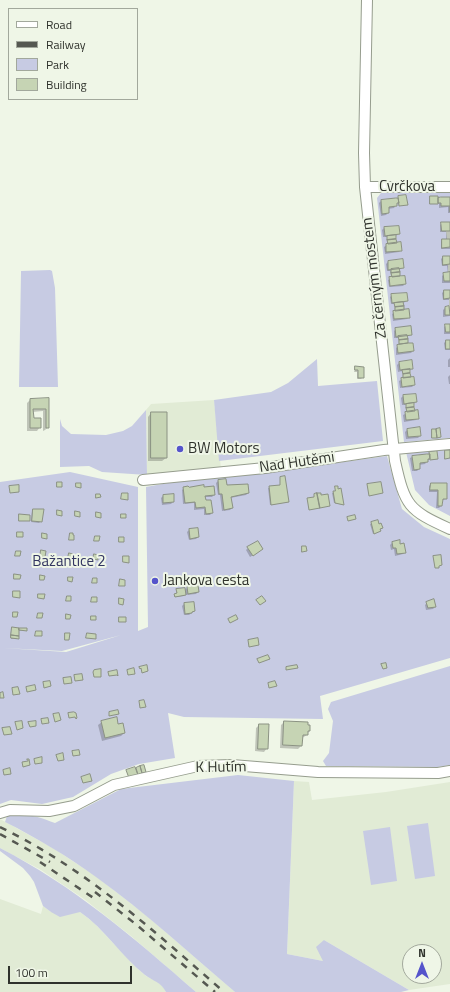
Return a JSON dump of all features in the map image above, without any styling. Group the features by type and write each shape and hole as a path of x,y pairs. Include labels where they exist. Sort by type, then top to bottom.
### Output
{"street":[{"name":"Za černým mostem","path":"367,0 364,153 365,187 395,461 403,494 409,504 416,511 427,518 450,529"},
{"name":"Cvrčkova","path":"365,187 450,187"},
{"name":"Nad Hutěmi","path":"143,480 265,468 394,449 450,444"},
{"name":"K Hutím","path":"0,813 10,810 49,811 74,806 114,785 198,766 232,765 318,772 438,773 450,771"}],"shaded area":[{"path":"214,400 221,469 147,475 146,410 151,404"},
{"path":"294,781 309,782 312,800 386,792 450,782 450,984 409,990 324,940 323,961 287,954"},
{"path":"0,819 53,848 97,877 147,916 235,992 196,992 131,936 84,899 41,870 0,848"},
{"path":"0,899 41,914 43,906 51,912 80,912 93,922 137,968 146,976 158,982 166,992 0,992"}],"green space":[{"path":"381,193 450,193 450,197 438,198 438,196 430,196 430,204 441,203 441,206 450,206 450,222 441,223 442,231 446,231 447,239 442,239 443,248 450,247 450,256 443,256 443,264 448,265 448,273 443,273 444,281 450,281 450,290 444,290 444,298 449,298 449,306 445,307 445,315 450,315 450,324 445,324 446,332 450,332 450,340 446,341 446,349 450,349 450,438 404,442 377,198","holes":["406,195 407,205 399,206 399,203 397,203 397,206 389,207 389,213 382,214 381,200 398,198 398,196","399,226 400,234 396,235 397,243 401,242 402,251 387,252 386,244 388,244 387,236 385,236 384,227","403,259 404,268 399,268 400,276 405,276 406,284 390,286 391,269 388,269 388,261","407,293 408,301 403,302 404,310 410,318 394,319 393,311 395,311 394,303 392,303 391,294","407,335 408,343 413,343 414,351 398,353 397,345 399,344 398,336","412,360 413,369 410,369 411,377 414,377 415,385 402,387 401,378 403,378 402,370 400,370 399,362","416,394 417,402 414,403 415,411 419,419 406,420 405,412 407,412 406,404 404,404 403,395","420,428 421,436 408,437 407,429","432,429 440,429 441,437 432,438"]},
{"path":"21,271 52,271 55,288 58,387 19,387"},
{"path":"317,359 318,386 377,381 383,441 219,461 214,400 271,392 288,383"},
{"path":"146,410 147,475 102,472 89,466 60,467 60,419 62,426 71,434 106,435 123,431 132,426"},
{"path":"450,448 450,450 445,451 445,458 450,458 450,516 429,505 415,490 406,452","holes":["437,451 438,459 428,459 428,462 420,463 420,469 414,470 412,456 430,454 429,452","431,483 447,483 447,499 443,499 442,506 438,506 438,490 430,490"]},
{"name":"Bažantice 2","path":"387,456 402,509 424,527 450,539 450,658 320,696 323,719 184,717 168,713 175,758 139,764 111,774 73,797 42,804 11,800 0,804 0,482 70,472 138,487 138,631 148,627 146,487 173,482 292,469","holes":["121,635 66,652 3,648 62,651"]},
{"path":"450,666 450,765 438,767 326,766 323,761 329,753 333,721 328,709 331,702"},
{"path":"238,775 294,781 287,954 323,961 316,947 324,940 409,990 401,992 235,992 114,890 63,855 5,822 7,816 25,814 55,823 121,789"},
{"path":"428,823 435,876 415,879 407,826"},
{"path":"390,827 397,881 371,885 363,831"},
{"path":"0,848 53,879 78,896 150,952 196,992 166,992 159,984 136,968 97,926 80,912 60,917 51,912 43,906 34,882 30,876 23,868 0,851"}],"building":[{"path":"406,195 408,205 399,206 398,196"},
{"path":"430,196 438,196 438,204 430,204"},
{"path":"450,197 450,206 441,206 441,203 438,203 438,198"},
{"path":"398,198 399,203 397,203 397,206 389,207 389,213 382,214 381,200"},
{"path":"441,222 450,222 450,231 442,231"},
{"path":"399,226 400,234 385,236 384,227"},
{"path":"396,235 396,239 387,240 387,236"},
{"path":"396,239 397,243 388,244 387,240"},
{"path":"442,239 450,239 450,247 442,248"},
{"path":"401,242 402,251 386,252 386,244"},
{"path":"443,256 450,256 450,264 443,265"},
{"path":"403,259 404,268 388,270 388,261"},
{"path":"399,268 400,272 391,273 391,269"},
{"path":"400,272 400,276 392,277 391,273"},
{"path":"450,272 450,281 444,281 443,273"},
{"path":"405,276 406,284 390,286 389,277"},
{"path":"444,290 450,290 450,298 444,299"},
{"path":"407,293 408,301 392,303 391,294"},
{"path":"403,302 404,306 395,307 394,303"},
{"path":"404,306 404,310 395,311 395,307"},
{"path":"449,306 450,315 445,315 445,307"},
{"path":"409,309 410,318 394,319 393,311"},
{"path":"445,324 450,324 450,332 446,332"},
{"path":"411,326 412,335 396,337 395,328"},
{"path":"407,335 408,339 399,340 398,336"},
{"path":"408,339 408,343 399,344 399,340"},
{"path":"446,340 450,340 450,349 446,349"},
{"path":"413,343 414,351 398,353 397,345"},
{"path":"412,360 413,369 400,370 399,362"},
{"path":"355,366 364,367 364,378 358,378 358,370 355,370"},
{"path":"410,369 410,373 403,374 402,370"},
{"path":"410,373 411,377 403,378 403,374"},
{"path":"414,377 415,385 402,387 401,378"},
{"path":"416,394 417,402 404,404 403,395"},
{"path":"49,398 49,428 46,428 46,409 33,409 34,418 41,418 41,428 30,428 30,399"},
{"path":"414,403 414,407 406,408 406,404"},
{"path":"414,407 415,411 407,412 406,408"},
{"path":"418,410 419,419 406,420 405,412"},
{"path":"151,412 167,412 167,458 151,458"},
{"path":"420,427 421,436 408,437 407,429"},
{"path":"440,428 441,437 437,438 436,429"},
{"path":"432,429 436,429 437,438 432,438"},
{"path":"445,450 450,450 450,458 445,459"},
{"path":"437,451 438,459 430,460 429,452"},
{"path":"430,454 430,459 428,459 428,462 420,463 420,469 414,470 412,456"},
{"path":"285,476 289,502 271,505 269,486 280,485 280,477"},
{"path":"226,479 227,485 248,484 249,493 231,497 233,508 224,510 222,494 219,494 218,480"},
{"path":"57,482 62,482 62,487 57,487"},
{"path":"381,482 383,493 369,496 367,484"},
{"path":"76,483 81,483 81,488 76,487"},
{"path":"431,483 447,483 447,499 443,499 442,506 438,506 438,490 430,490"},
{"path":"19,485 19,492 10,493 9,486"},
{"path":"204,485 204,487 214,486 215,495 205,496 206,500 211,500 213,513 206,514 205,507 196,508 195,502 185,503 183,487"},
{"path":"335,486 338,486 338,489 341,488 344,505 335,503 333,491 335,491"},
{"path":"122,493 128,493 128,500 121,499"},
{"path":"317,493 320,508 309,510 307,498 314,497 314,494"},
{"path":"317,493 321,493 321,495 328,494 330,506 320,508"},
{"path":"96,494 100,494 101,497 96,498"},
{"path":"174,494 174,502 163,503 163,495"},
{"path":"33,509 44,509 42,522 32,521"},
{"path":"57,510 62,511 62,516 57,515"},
{"path":"75,511 80,512 80,517 75,516"},
{"path":"96,512 101,513 101,518 96,517"},
{"path":"19,514 30,515 30,521 19,521"},
{"path":"121,514 126,514 126,518 121,518"},
{"path":"355,515 356,519 348,521 347,517"},
{"path":"378,520 379,524 381,523 383,528 380,529 381,531 374,534 371,522"},
{"path":"198,528 199,537 190,539 189,529"},
{"path":"17,532 23,532 23,537 17,537"},
{"path":"42,533 47,534 47,539 42,538"},
{"path":"70,533 73,533 74,540 69,540"},
{"path":"95,536 100,536 99,541 94,541"},
{"path":"119,537 124,537 124,542 119,542"},
{"path":"400,540 400,544 404,543 406,553 397,554 396,548 393,548 392,542"},
{"path":"258,541 263,549 253,556 247,547"},
{"path":"302,546 306,546 307,551 302,552"},
{"path":"41,550 46,551 45,557 40,557"},
{"path":"16,551 21,551 20,556 15,556"},
{"path":"69,553 73,554 73,559 68,558"},
{"path":"94,554 98,555 98,560 93,559"},
{"path":"441,555 442,565 439,566 439,568 435,568 433,556"},
{"path":"123,556 129,556 129,563 123,562"},
{"path":"14,574 21,575 20,579 14,579"},
{"path":"40,575 45,576 44,580 40,580"},
{"path":"68,577 73,577 72,582 68,581"},
{"path":"93,578 97,578 97,583 92,583"},
{"path":"120,579 125,580 125,586 119,586"},
{"path":"198,585 199,592 188,594 187,587"},
{"path":"185,588 186,595 175,597 174,594 177,593 176,589"},
{"path":"13,591 20,591 20,598 13,597"},
{"path":"38,594 45,594 44,599 38,598"},
{"path":"67,596 71,596 71,601 66,601"},
{"path":"262,596 266,601 260,605 256,600"},
{"path":"92,597 97,597 97,602 91,602"},
{"path":"119,598 124,599 123,605 119,604"},
{"path":"434,599 436,607 428,608 426,602"},
{"path":"194,602 195,611 185,614 184,603"},
{"path":"13,612 18,612 17,617 13,617"},
{"path":"38,613 43,613 42,618 37,618"},
{"path":"66,614 71,615 70,619 66,619"},
{"path":"236,615 238,619 230,623 228,619"},
{"path":"91,616 96,616 96,620 91,620"},
{"path":"119,617 126,617 126,622 119,622"},
{"path":"12,627 19,628 19,636 11,635"},
{"path":"19,628 27,628 27,631 19,630"},
{"path":"36,631 42,631 42,636 35,636"},
{"path":"65,633 70,633 69,640 65,640"},
{"path":"87,633 96,634 96,639 86,638"},
{"path":"11,635 19,636 19,639 11,638"},
{"path":"258,638 259,645 249,647 248,640"},
{"path":"268,655 270,659 259,663 257,659"},
{"path":"386,663 387,668 383,669 381,664"},
{"path":"147,665 148,671 142,673 141,668 140,669 139,667"},
{"path":"297,665 298,668 286,670 286,667"},
{"path":"134,668 135,674 128,675 127,670"},
{"path":"101,669 101,677 94,677 94,670"},
{"path":"117,670 118,676 109,676 108,672"},
{"path":"82,674 83,680 75,681 74,675"},
{"path":"71,677 72,683 64,684 63,678"},
{"path":"50,681 51,686 44,688 43,682"},
{"path":"275,681 277,686 269,688 268,683"},
{"path":"35,685 36,690 27,692 26,687"},
{"path":"18,687 20,694 13,695 12,688"},
{"path":"3,692 4,698 0,698 0,693"},
{"path":"144,700 146,707 140,708 139,701"},
{"path":"118,710 119,714 109,716 109,712"},
{"path":"59,713 61,720 55,722 53,714"},
{"path":"68,713 76,713 77,718 69,718"},
{"path":"117,717 118,724 123,723 125,733 105,738 101,721"},
{"path":"48,718 49,723 42,724 41,719"},
{"path":"22,721 23,728 17,730 15,722"},
{"path":"36,721 36,726 30,727 28,722"},
{"path":"284,721 308,722 308,725 310,725 310,731 308,731 308,735 303,735 302,746 283,745"},
{"path":"259,724 269,724 268,749 258,749"},
{"path":"10,727 12,734 4,735 2,728"},
{"path":"79,750 80,755 73,756 72,751"},
{"path":"63,753 64,760 58,761 56,755"},
{"path":"42,757 42,763 35,764 34,759"},
{"path":"27,759 29,759 30,765 23,767 22,762 28,761"},
{"path":"144,765 146,772 142,773 140,766"},
{"path":"140,766 142,773 138,775 136,768"},
{"path":"135,767 138,775 129,778 126,770"},
{"path":"10,768 11,774 4,775 3,770"},
{"path":"90,774 92,781 83,783 81,777"}],"railway":[{"path":"0,827 31,843 90,881 145,924 224,992"},
{"path":"0,834 50,862"},
{"path":"40,862 98,901"},
{"path":"95,892 138,926 215,992"}],"place":[{"name":"BW Motors","path":"180,449"},
{"name":"Jankova cesta","path":"155,581"}]}
